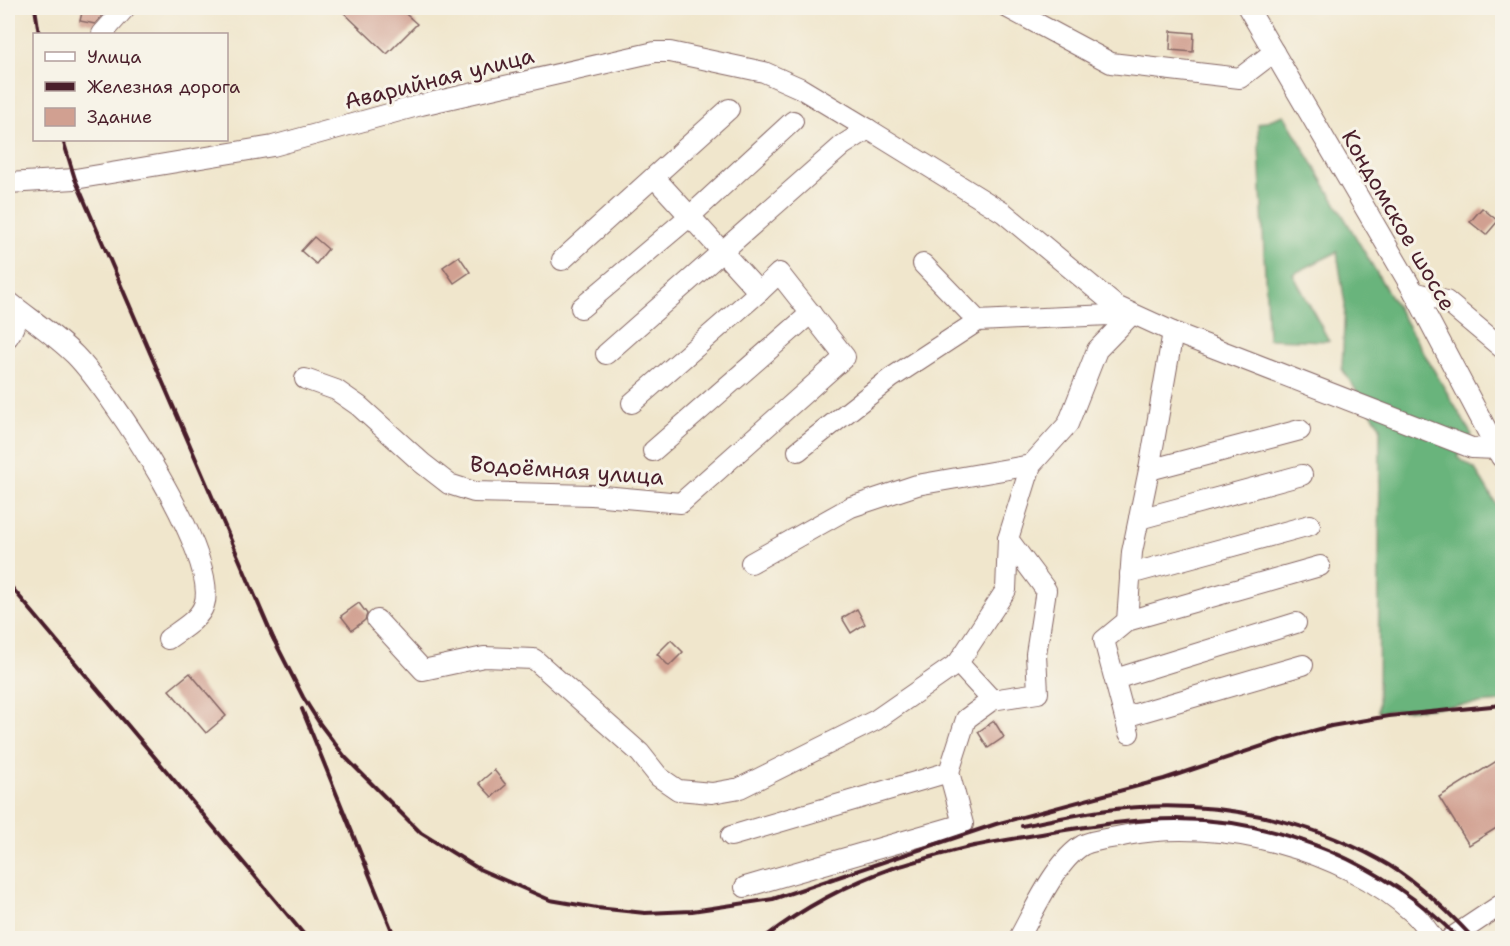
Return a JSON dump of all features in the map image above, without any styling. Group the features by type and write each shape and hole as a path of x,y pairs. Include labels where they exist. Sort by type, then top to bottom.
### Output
{"street":[{"path":"103,33 125,8"},
{"path":"1008,8 1111,63 1240,78 1274,52"},
{"name":"Кондомское шоссе","path":"1248,8 1414,292 1500,454"},
{"name":"Аварийная улица","path":"8,183 75,178 273,146 421,105 644,55 670,52 764,72 800,88 1004,213 1124,310"},
{"path":"562,260 729,110"},
{"path":"581,308 690,216 793,121"},
{"path":"606,354 843,145 868,129"},
{"path":"228,140 273,146"},
{"path":"654,177 759,292"},
{"path":"923,264 978,321"},
{"path":"632,403 779,273 811,313 653,451"},
{"path":"1414,292 1446,301 1503,348"},
{"path":"8,302 16,313 13,330 8,337"},
{"path":"8,302 55,337 75,355 94,378 132,430 184,524 202,566 207,586 206,597 204,608 194,619 168,639"},
{"path":"377,620 423,670 484,657 534,659 640,753 659,777 678,790 712,793 740,788 876,720 958,663 1006,590 1008,539 1031,465 1068,424 1097,350 1124,310"},
{"path":"798,451 891,378 978,321 1124,310 1173,332 1472,448 1500,454"},
{"name":"Водоёмная улица","path":"305,379 336,390 359,406 422,463 449,484 474,492 592,495 681,503 845,357 811,313"},
{"path":"1127,621 1132,552 1173,332"},
{"path":"1149,470 1300,430"},
{"path":"751,563 851,507 917,485 1031,465"},
{"path":"1139,519 1302,475"},
{"path":"1130,574 1310,525"},
{"path":"745,886 963,824 949,772 966,719 992,700 1038,693 1036,654 1046,590 1008,539"},
{"path":"1303,665 1127,725 1104,640 1127,621 1320,566"},
{"path":"1114,679 1296,623"},
{"path":"958,663 992,700"},
{"path":"731,836 949,772"},
{"path":"1019,939 1065,859 1084,844 1148,831 1206,830 1259,838 1327,860 1379,886 1415,914 1433,939"},
{"path":"1451,939 1503,904"}],"green space":[{"path":"1284,115 1472,435 1457,457 1475,469 1502,514 1502,702 1378,712 1380,426 1342,369 1345,304 1337,252 1293,274 1329,341 1268,339 1258,124"}],"building":[{"path":"83,8 104,8 103,15 95,24 80,21"},
{"path":"339,8 399,8 417,24 387,54"},
{"path":"1171,31 1194,33 1193,52 1170,50"},
{"path":"1482,208 1498,221 1486,235 1470,222"},
{"path":"314,237 328,249 316,264 301,251"},
{"path":"459,256 470,272 454,283 443,267"},
{"path":"359,603 367,614 365,620 352,630 341,616"},
{"path":"857,609 865,624 851,633 842,618"},
{"path":"671,640 683,652 669,666 657,654"},
{"path":"190,673 226,716 206,733 169,690"},
{"path":"994,721 1004,737 988,748 978,732"},
{"path":"1503,757 1503,824 1469,845 1439,797"},
{"path":"494,770 506,785 492,797 479,783"}],"railway":[{"path":"35,8 39,33"},
{"path":"63,141 75,179 274,640"},
{"path":"8,583 307,938"},
{"path":"271,634 303,697 320,724 345,757 421,833 479,869 550,900 645,913 692,911 773,899 996,824 1164,779 1283,739 1331,726 1389,716 1502,705"},
{"path":"302,709 395,938"},
{"path":"1022,826 1095,812 1140,807 1202,808 1263,816 1322,834 1378,859 1404,875 1429,895 1473,938"},
{"path":"890,869 974,846 1088,827 1161,819 1215,821 1254,827 1292,837 1365,868 1398,888 1458,938"},
{"path":"764,938 795,916 828,897 898,866"}]}
